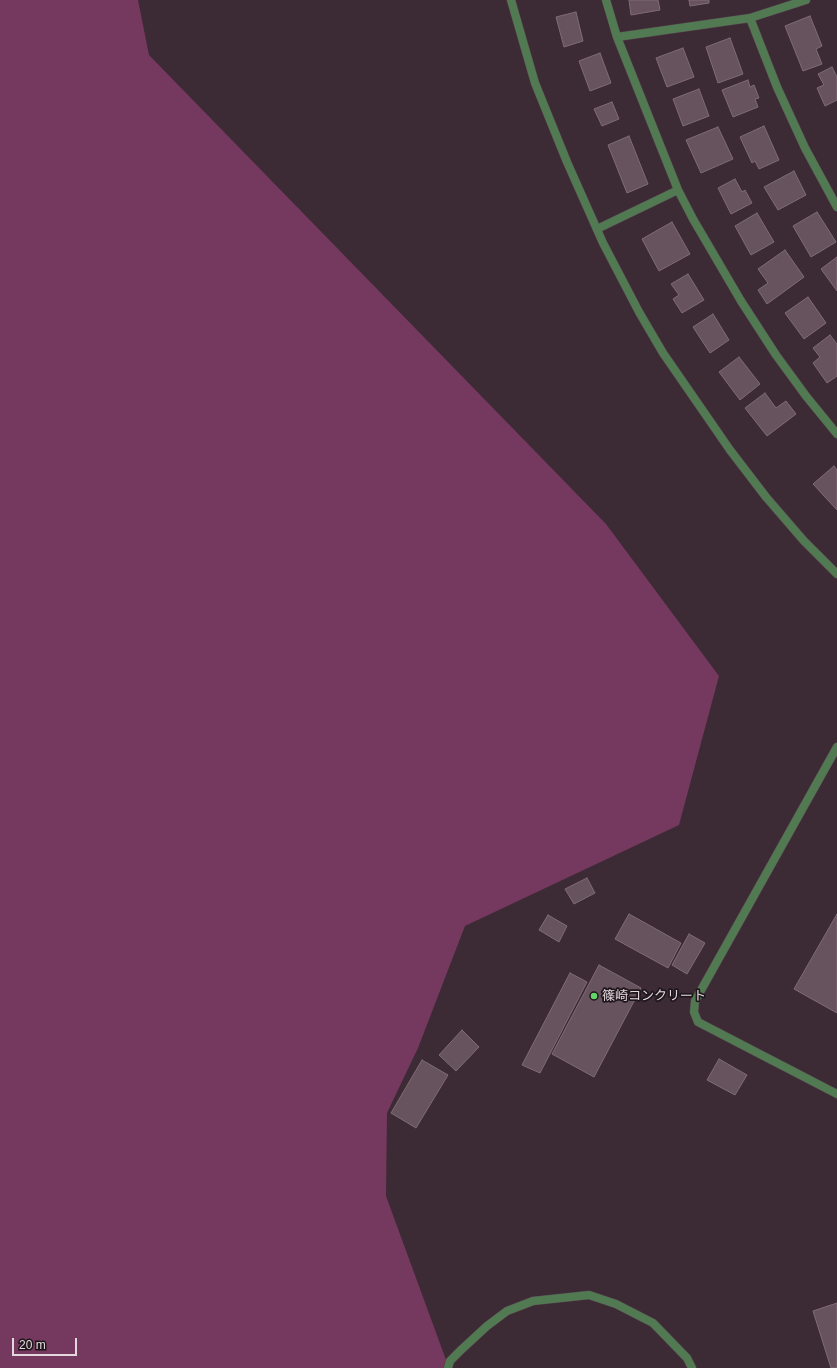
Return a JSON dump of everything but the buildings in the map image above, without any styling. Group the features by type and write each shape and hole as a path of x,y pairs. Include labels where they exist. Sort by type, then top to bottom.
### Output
{"street":[{"path":"511,0 535,83 567,162 597,229 639,312 693,398 730,450 766,497 804,541 837,574"},
{"path":"606,0 617,37 678,190 693,219 748,313 776,355 836,429"},
{"path":"617,37 750,18 806,0"},
{"path":"750,18 777,87 805,148 837,207"},
{"path":"597,229 678,190"},
{"path":"837,747 702,988 695,1001 694,1012 698,1022 837,1094"},
{"path":"448,1368 450,1361 460,1350 506,1311 533,1302 589,1295 616,1304 653,1323 687,1358 692,1368"}],"shaded area":[{"path":"0,0 138,0 149,55 606,524 719,676 679,825 465,926 418,1048 387,1113 386,1196 449,1368 0,1368"}],"place":[{"name":"篠崎コンクリート","path":"594,996"}]}
